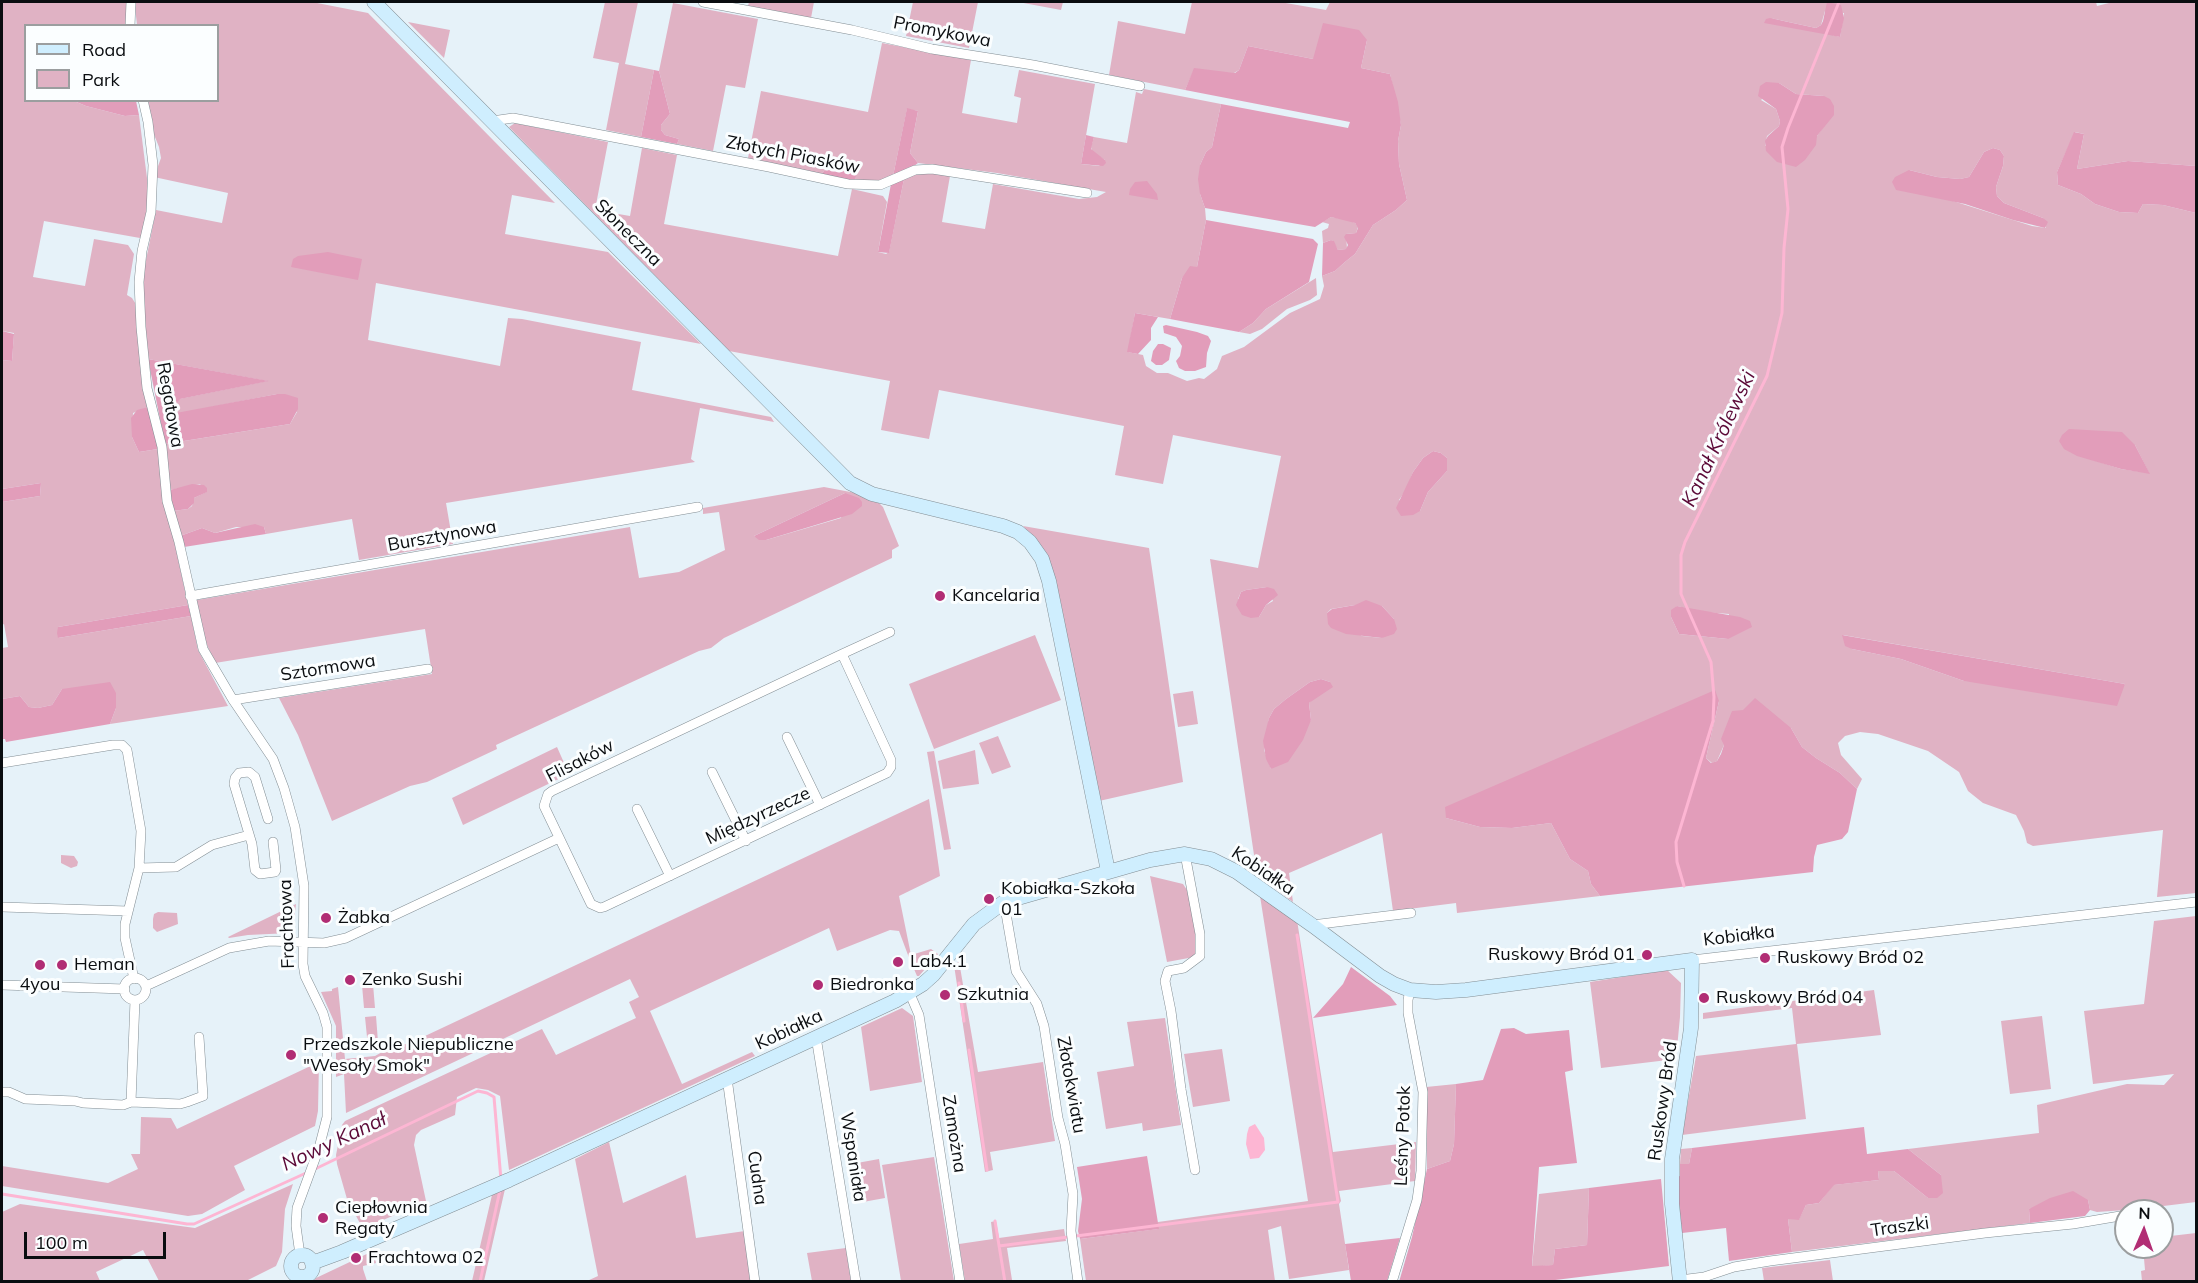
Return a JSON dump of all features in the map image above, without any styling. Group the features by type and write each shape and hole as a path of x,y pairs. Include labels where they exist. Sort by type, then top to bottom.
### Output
{"street":[{"path":"130,24 131,2"},
{"name":"Słoneczna","path":"374,2 844,478 858,489 881,496 1003,526 1022,535 1037,551 1049,581 1108,871"},
{"name":"Promykowa","path":"703,2 852,30 932,49 1140,86"},
{"name":"Regatowa","path":"143,102 153,165 150,212 142,251 139,282 147,388 162,447 167,501 179,542 203,649 234,702"},
{"name":"Złotych Piasków","path":"492,121 513,118 848,184 880,185 915,170 932,169 1087,193"},
{"name":"Bursztynowa","path":"190,596 698,507"},
{"name":"Flisaków","path":"559,838 544,806 546,798 552,791 890,632"},
{"name":"Międzyrzecze","path":"559,838 588,901 595,907 604,907 885,775 890,770 891,763 842,654"},
{"name":"Sztormowa","path":"234,702 428,669"},
{"name":"Frachtowa","path":"234,702 273,759 295,827 304,886 303,964 305,976 324,1013 327,1027 326,1127 296,1213 306,1259"},
{"path":"787,737 820,805"},
{"path":"2,763 108,745 122,745 129,754 141,831 139,868 128,911 125,938 134,979"},
{"path":"268,819 255,777 249,772 239,773 234,784 249,835 255,870 260,874 276,870 273,842"},
{"path":"712,772 746,841"},
{"path":"637,808 670,876"},
{"path":"139,868 176,867 212,845 249,835"},
{"path":"146,986 228,948 269,941 324,944 346,938 559,838"},
{"path":"1185,854 1200,934 1200,956 1184,968 1168,971 1165,981 1172,1011 1181,1089 1195,1170"},
{"name":"Kobiałka","path":"288,1277 306,1277 312,1271 306,1259 342,1252 494,1187 910,993 933,975 974,924 1004,902 1165,856 1185,854 1203,856 1224,865 1312,925 1380,976 1410,990 1436,992 2196,902"},
{"name":"Złotokwiatu","path":"1004,902 1016,971 1037,1004 1044,1026 1058,1118 1065,1144 1073,1194 1071,1231 1078,1281"},
{"path":"2,908 128,911"},
{"path":"1312,925 1411,913"},
{"name":"Ruskowy Bród","path":"1680,1281 1671,1178 1673,1142 1691,1028 1692,960"},
{"path":"124,990 128,981 134,979 141,980 146,986"},
{"path":"2,985 124,990"},
{"path":"124,990 128,997 135,1000 144,996 146,986"},
{"name":"Leśny Potok","path":"1392,1281 1417,1200 1421,1171 1423,1092 1408,1013 1410,990"},
{"name":"Zamożna","path":"910,993 919,1015 960,1281"},
{"path":"131,1102 135,1000"},
{"path":"2,1092 9,1092 25,1099 123,1105 131,1102 180,1104 203,1096 199,1037"},
{"name":"Wspaniała","path":"816,1037 856,1281"},
{"name":"Cudna","path":"727,1078 755,1281"},
{"name":"Traszki","path":"1680,1281 1704,1277 1734,1267 1770,1261 2114,1217"}],"green space":[{"path":"2,2 128,2 127,24 24,24 24,102 76,102 125,116 139,115 148,186 147,223 140,238 44,221 33,277 85,286 94,239 128,245 134,254 127,295 137,306 148,407 133,413 132,437 139,452 158,449 169,517 188,605 58,627 58,638 191,616 198,650 228,706 110,724 116,708 62,689 52,705 38,708 29,707 20,696 2,699 2,648 8,647 4,624 2,625 2,502 40,496 41,483 2,489 2,360 12,361 14,333 2,331"},
{"path":"136,2 312,2 368,13 555,203 512,195 505,234 608,252 701,344 376,283 368,340 500,366 508,318 641,342 632,390 771,417 774,422 700,408 691,459 695,462 446,503 453,544 359,560 352,519 266,534 264,527 236,527 215,533 202,528 180,536 173,511 188,509 192,506 194,498 206,492 200,484 170,490 165,444 290,424 297,412 277,394 176,414 175,405 179,399 267,381 148,359 143,275 156,210 222,223 228,193 154,177 161,158 151,127 147,102 219,102 219,24 137,24"},
{"path":"605,2 638,2 625,64 654,70 641,137 606,130 619,63 593,58"},
{"path":"749,2 814,2 811,18 748,6"},
{"path":"913,2 978,2 969,48 906,36"},
{"path":"1018,2 1063,2 1061,10"},
{"path":"1192,2 1280,2 1326,10 1330,2 2096,2 2097,6 2113,2 2196,2 2196,166 2128,161 2077,169 2084,134 2075,132 2057,172 2058,185 2081,194 2095,204 2119,212 2138,213 2143,204 2163,205 2196,213 2196,893 2157,897 2163,830 2033,846 2027,843 2016,815 1983,803 1968,791 1959,772 1928,751 1878,734 1860,732 1845,736 1838,743 1841,755 1862,779 1857,789 1840,773 1802,747 1791,728 1724,745 1717,761 1712,763 1706,758 1719,701 1446,818 1480,827 1512,828 1551,823 1570,859 1588,871 1591,884 1600,896 1457,913 1456,903 1393,911 1382,833 1289,873 1293,902 1257,875 1210,559 1258,568 1281,456 1173,435 1163,484 1115,475 1124,426 939,390 929,439 881,430 890,381 729,351 509,127 515,123 608,142 595,210 630,216 642,148 677,155 664,224 838,256 852,189 883,196 887,202 878,252 886,254 889,252 904,179 914,174 924,172 950,176 942,222 985,229 993,184 1079,199 1097,197 1106,192 997,173 918,163 910,153 918,111 907,109 893,176 877,183 855,181 858,163 824,171 821,175 748,158 761,91 868,112 882,43 971,60 962,113 1017,123 1021,98 1014,96 1019,70 1095,84 1081,164 1099,166 1105,160 1092,152 1094,137 1127,143 1136,92 1142,94 1144,89 1221,104 1212,147 1206,152 1200,165 1200,194 1206,220 1197,267 1182,278 1170,319 1135,313 1128,352 1143,355 1146,366 1157,373 1168,373 1187,381 1204,379 1217,369 1222,356 1244,347 1290,313 1320,299 1324,286 1322,276 1335,271 1355,254 1373,225 1407,200 1399,164 1398,141 1401,125 1390,74 1361,68 1367,40 1313,59 1248,46 1239,70 1234,73 1193,72 1185,90 1109,75 1118,21 1185,34","holes":["1825,11 1844,13 1840,37 1770,18 1816,28 1821,25","1779,83 1796,94 1824,96 1824,126 1817,136 1765,146 1767,136 1779,126 1780,121 1776,109 1761,100","1993,148 2000,150 2004,156 1996,187 1997,196 2004,203 2043,218 2046,228 2032,226 1953,201 1909,170 1937,177 1960,179 1969,177 1984,152","2135,445 2149,473 2121,469 2093,460","1433,451 1447,458 1447,471 1428,492 1420,511 1399,500 1413,472 1423,458","1267,587 1273,601 1266,605 1259,617 1238,599 1241,592","1355,605 1382,606 1394,619 1382,638 1362,636 1327,613 1331,609","1677,606 1704,612 1729,614 1728,639 1679,634 1671,617","1843,635 2125,685 1964,681 1901,659 1852,649","1321,679 1330,682 1309,703 1311,720 1271,769 1264,750 1269,718 1274,709 1310,682"]},
{"path":"673,3 758,19 745,88 726,85 713,151 677,144 679,139 665,135 661,130 661,125 670,114 659,71"},
{"path":"408,22 450,30 444,58"},
{"path":"1331,217 1349,220 1358,227 1356,233 1346,234 1347,249 1338,250 1331,240 1323,243 1322,231 1328,228 1329,224 1322,222"},
{"path":"1316,278 1317,295 1310,300 1287,309 1262,329 1250,334 1239,332 1253,323 1266,309"},
{"path":"824,487 861,494 877,501 883,507 899,546 892,550 892,558 724,638 711,648 699,651 496,745 497,749 427,782 410,786 332,821 298,735 279,698 432,674 425,629 215,663 204,638 196,607 197,600 630,527 639,578 679,572 725,550 719,512 703,514 703,508","holes":["845,493 841,518 766,540 754,536"]},
{"path":"1023,526 1149,548 1183,782 1099,801 1051,572 1045,551"},
{"path":"1035,635 1061,700 934,749 909,684"},
{"path":"1193,691 1198,724 1178,727 1173,694"},
{"path":"998,736 1011,767 992,774 979,743"},
{"path":"557,747 569,774 463,825 452,798"},
{"path":"975,750 979,784 943,789 938,761"},
{"path":"934,751 951,849 944,850 927,752"},
{"path":"929,799 940,876 899,896 911,955 931,949 938,954 919,976 917,976 899,931 890,930 837,951 829,928 650,1011 682,1084 752,1052 755,1056 509,1170 500,1096 488,1090 476,1088 457,1097 455,1115 421,1130 416,1135 414,1145 426,1201 363,1229 347,1199 337,1164 336,1155 342,1125 345,1121 542,1029 556,1055 636,1018 629,1002 639,997 630,979 346,1113 344,1074 336,1077 336,1026 321,992 332,991 338,987 345,1059 375,1056 384,1051 386,1045 408,1044"},
{"path":"61,855 74,856 78,862 77,866 71,868 61,863"},
{"path":"1150,876 1183,884 1189,893 1198,945 1194,957 1167,962"},
{"path":"1260,896 1297,920 1333,1152 1416,1142 1415,1181 1339,1191 1349,1270 1289,1279 1281,1226 1268,1230 1275,1281 1086,1281 1080,1239 1158,1229 1158,1222 1308,1201"},
{"path":"296,904 293,929 290,933 228,937"},
{"path":"158,912 177,913 178,924 157,932 153,928 153,919 154,914"},
{"path":"2196,916 2196,1202 2174,1205 2174,1199 2114,1199 2114,1211 2097,1212 2090,1210 2088,1200 2029,1209 2030,1223 1792,1252 1788,1219 1799,1219 1806,1205 1819,1203 1833,1185 1879,1180 1878,1171 1894,1171 1928,1198 1941,1175 1908,1149 2039,1133 2037,1105 2127,1084 2164,1085 2174,1074 2093,1084 2084,1011 2144,1004 2154,921"},
{"path":"963,959 960,967 978,1072 1043,1062 1055,1141 990,1152 993,1170 985,1172 954,965"},
{"path":"1667,970 1681,983 1676,1059 1601,1068 1590,982"},
{"path":"373,984 375,1008 364,1008 362,985"},
{"path":"1874,990 1881,1035 1797,1044 1806,1119 1682,1135 1696,1056 1796,1044 1792,1008 1703,1019 1703,1013"},
{"path":"902,1008 913,1016 922,1082 870,1091 861,1027"},
{"path":"376,1016 378,1042 374,1047 368,1047 365,1017"},
{"path":"2042,1016 2051,1089 2010,1094 2001,1021"},
{"path":"1165,1018 1181,1125 1143,1131 1142,1123 1106,1129 1097,1072 1134,1066 1127,1022"},
{"path":"1222,1049 1230,1101 1193,1107 1184,1054"},
{"path":"319,1062 318,1111 315,1126 234,1166 245,1190 202,1214 188,1216 2,1186 2,1166 108,1183 138,1169 131,1154 140,1154 141,1117 171,1118 177,1129"},
{"path":"1456,1084 1454,1144 1450,1161 1427,1169 1426,1087"},
{"path":"609,1142 623,1203 686,1175 696,1238 745,1231 753,1281 587,1281 598,1276 575,1159"},
{"path":"1692,1148 1689,1164 1680,1164 1681,1149"},
{"path":"934,1157 954,1281 901,1281 882,1165"},
{"path":"879,1159 885,1198 863,1202 857,1163"},
{"path":"293,1184 285,1209 282,1252 276,1266 246,1281 159,1281 143,1250 96,1272 100,1281 2,1281 2,1212 20,1204 195,1228"},
{"path":"1589,1188 1587,1245 1555,1249 1553,1265 1532,1267 1539,1194"},
{"path":"505,1189 484,1281 472,1281 492,1195"},
{"path":"996,1221 999,1238 1064,1229 1066,1241 1007,1248 1012,1280 965,1281 959,1244 993,1239 991,1222"},
{"path":"2196,1233 2196,1281 2142,1281 2141,1271 2145,1270 2144,1259 2174,1259 2174,1236"},
{"path":"846,1248 851,1281 812,1281 807,1253"},
{"path":"373,1251 376,1263 363,1266 367,1281 314,1281 316,1278"},
{"path":"1830,1260 1833,1281 1764,1281 1762,1268"}],"shaded area":[{"path":"1827,2 1841,5 1844,18 1840,37 1764,23 1770,18 1816,28 1823,21"},
{"path":"1323,23 1359,30 1367,40 1361,68 1390,74 1398,102 1401,125 1398,141 1399,164 1407,200 1373,225 1355,254 1335,271 1322,276 1323,243 1331,240 1334,241 1338,250 1346,249 1348,245 1344,237 1346,234 1356,233 1358,228 1355,223 1331,217 1315,227 1205,208 1198,179 1200,165 1206,152 1212,147 1221,104 1348,128 1350,122 1185,90 1194,68 1235,73 1239,70 1248,46 1313,59"},
{"path":"654,70 659,71 670,114 661,125 661,130 665,135 679,139 677,144 641,137"},
{"path":"1766,82 1779,83 1796,94 1824,96 1830,99 1834,106 1834,115 1817,136 1816,145 1805,160 1796,167 1777,162 1766,151 1765,141 1779,126 1780,121 1776,109 1758,96 1760,86"},
{"path":"76,102 136,102 139,115 125,116"},
{"path":"907,108 918,111 910,153 918,163 893,176"},
{"path":"2074,132 2084,134 2077,169 2128,161 2196,166 2196,213 2163,205 2143,204 2138,213 2119,212 2095,204 2081,194 2058,185 2057,172"},
{"path":"1086,135 1094,137 1091,149 1105,160 1106,163 1103,166 1081,164"},
{"path":"1993,148 2000,150 2004,156 1996,187 1997,196 2004,203 2043,218 2048,222 2045,228 1965,204 1896,190 1892,182 1895,177 1909,170 1937,177 1960,179 1969,177 1984,152"},
{"path":"847,162 859,162 855,181 821,175 824,171 836,169"},
{"path":"904,179 889,253 878,252 891,184"},
{"path":"1147,181 1157,194 1158,200 1129,195 1135,182"},
{"path":"1206,220 1313,239 1318,244 1309,282 1266,309 1253,323 1239,332 1170,319 1182,278 1190,266 1197,267"},
{"path":"328,252 362,259 358,280 291,267 293,259 298,256"},
{"path":"1135,313 1158,317 1151,328 1151,340 1138,354 1127,352"},
{"path":"1163,326 1208,336 1211,341 1206,367 1195,371 1185,371 1179,368 1176,361 1180,356 1182,346 1176,337 1164,333"},
{"path":"2,331 14,334 12,361 2,360"},
{"path":"1158,344 1171,348 1169,360 1162,365 1156,365 1151,361 1153,351"},
{"path":"148,359 269,381 180,399 175,405 176,413 277,394 298,398 298,409 290,424 165,444"},
{"path":"148,407 158,449 139,452 132,437 131,418 137,410"},
{"path":"2069,429 2122,432 2135,445 2150,474 2121,469 2077,456 2064,449 2059,441"},
{"path":"1433,451 1447,458 1447,471 1428,492 1420,511 1413,515 1401,516 1396,508 1413,472 1423,458"},
{"path":"41,483 40,496 2,502 2,489"},
{"path":"192,484 204,485 207,492 194,498 194,503 188,509 173,511 170,490"},
{"path":"845,493 859,498 862,502 862,506 852,514 766,540 759,540 754,536"},
{"path":"255,524 264,527 266,534 184,547 180,536 202,528 215,533"},
{"path":"1267,587 1274,589 1278,595 1266,605 1259,617 1251,618 1242,615 1236,605 1241,592"},
{"path":"1366,600 1382,606 1394,619 1397,629 1394,634 1382,638 1346,634 1331,628 1328,624 1327,613 1332,609 1355,605"},
{"path":"188,605 191,616 58,638 58,627"},
{"path":"1677,606 1740,617 1750,621 1752,627 1728,639 1679,634 1671,617 1671,610"},
{"path":"1842,635 2125,684 2117,706 1964,681 1901,659 1852,649 1845,646"},
{"path":"1321,679 1330,682 1333,687 1309,703 1311,720 1303,740 1288,762 1271,769 1266,759 1263,741 1269,718 1274,709 1310,682"},
{"path":"110,682 116,693 116,708 110,724 6,742 2,739 2,699 20,696 29,707 38,708 52,705 62,689"},
{"path":"1715,690 1719,701 1706,758 1711,763 1717,761 1721,754 1724,745 1721,739 1732,711 1743,710 1755,698 1791,728 1802,747 1840,773 1857,789 1848,832 1842,839 1817,845 1813,872 1600,896 1591,884 1588,871 1570,859 1551,823 1512,828 1480,827 1446,818 1445,807"},
{"path":"1351,967 1390,996 1397,1005 1313,1018 1343,984"},
{"path":"1514,1028 1526,1034 1569,1030 1573,1070 1565,1072 1577,1163 1539,1167 1532,1266 1553,1265 1555,1249 1587,1245 1589,1188 1661,1179 1669,1266 1539,1282 1399,1282 1427,1169 1450,1161 1454,1144 1456,1084 1483,1080 1501,1029"},
{"path":"1255,1124 1264,1138 1265,1150 1259,1158 1250,1159 1246,1144 1247,1134 1249,1127"},
{"path":"1864,1127 1867,1154 1908,1149 1941,1175 1943,1193 1937,1198 1928,1198 1894,1171 1878,1171 1879,1180 1834,1185 1819,1203 1806,1205 1799,1220 1788,1219 1792,1252 1729,1261 1726,1228 1682,1233 1676,1177 1680,1176 1680,1164 1689,1164 1692,1148"},
{"path":"1147,1156 1159,1229 1080,1239 1078,1231 1082,1199 1077,1167"},
{"path":"2073,1191 2088,1200 2090,1210 2085,1216 2030,1223 2029,1209 2050,1198"},
{"path":"1400,1238 1387,1281 1351,1281 1345,1244"}],"waterway":[{"name":"Kanał Królewski","path":"1684,886 1677,862 1676,842 1713,721 1714,697 1711,662 1681,594 1681,555 1685,542 1767,376 1782,313 1788,209 1782,147 1839,2"},
{"path":"999,1246 1338,1202 1297,935"},
{"path":"959,983 964,1021"},
{"path":"969,1050 987,1170"},
{"name":"Nowy Kanał","path":"315,1169 478,1091 494,1097 501,1180"},
{"name":"Nowy Kanał","path":"2,1194 194,1224 306,1173"},
{"name":"Nowy Kanał","path":"480,1282 500,1190"},
{"path":"995,1221 1005,1282"}],"place":[{"name":"Kancelaria","path":"940,596"},
{"name":"Kobiałka-Szkoła 01","path":"989,899"},
{"name":"Żabka","path":"326,918"},
{"name":"Ruskowy Bród 01","path":"1647,955"},
{"name":"Ruskowy Bród 02","path":"1765,958"},
{"name":"Lab4.1","path":"898,962"},
{"name":"4you","path":"40,965"},
{"name":"Heman","path":"62,965"},
{"name":"Zenko Sushi","path":"350,980"},
{"name":"Biedronka","path":"818,985"},
{"name":"Szkutnia","path":"945,995"},
{"name":"Ruskowy Bród 04","path":"1704,998"},
{"name":"Przedszkole Niepubliczne \"Wesoły Smok\"","path":"291,1055"},
{"name":"Ciepłownia Regaty","path":"323,1218"},
{"name":"Frachtowa 02","path":"356,1258"}]}
